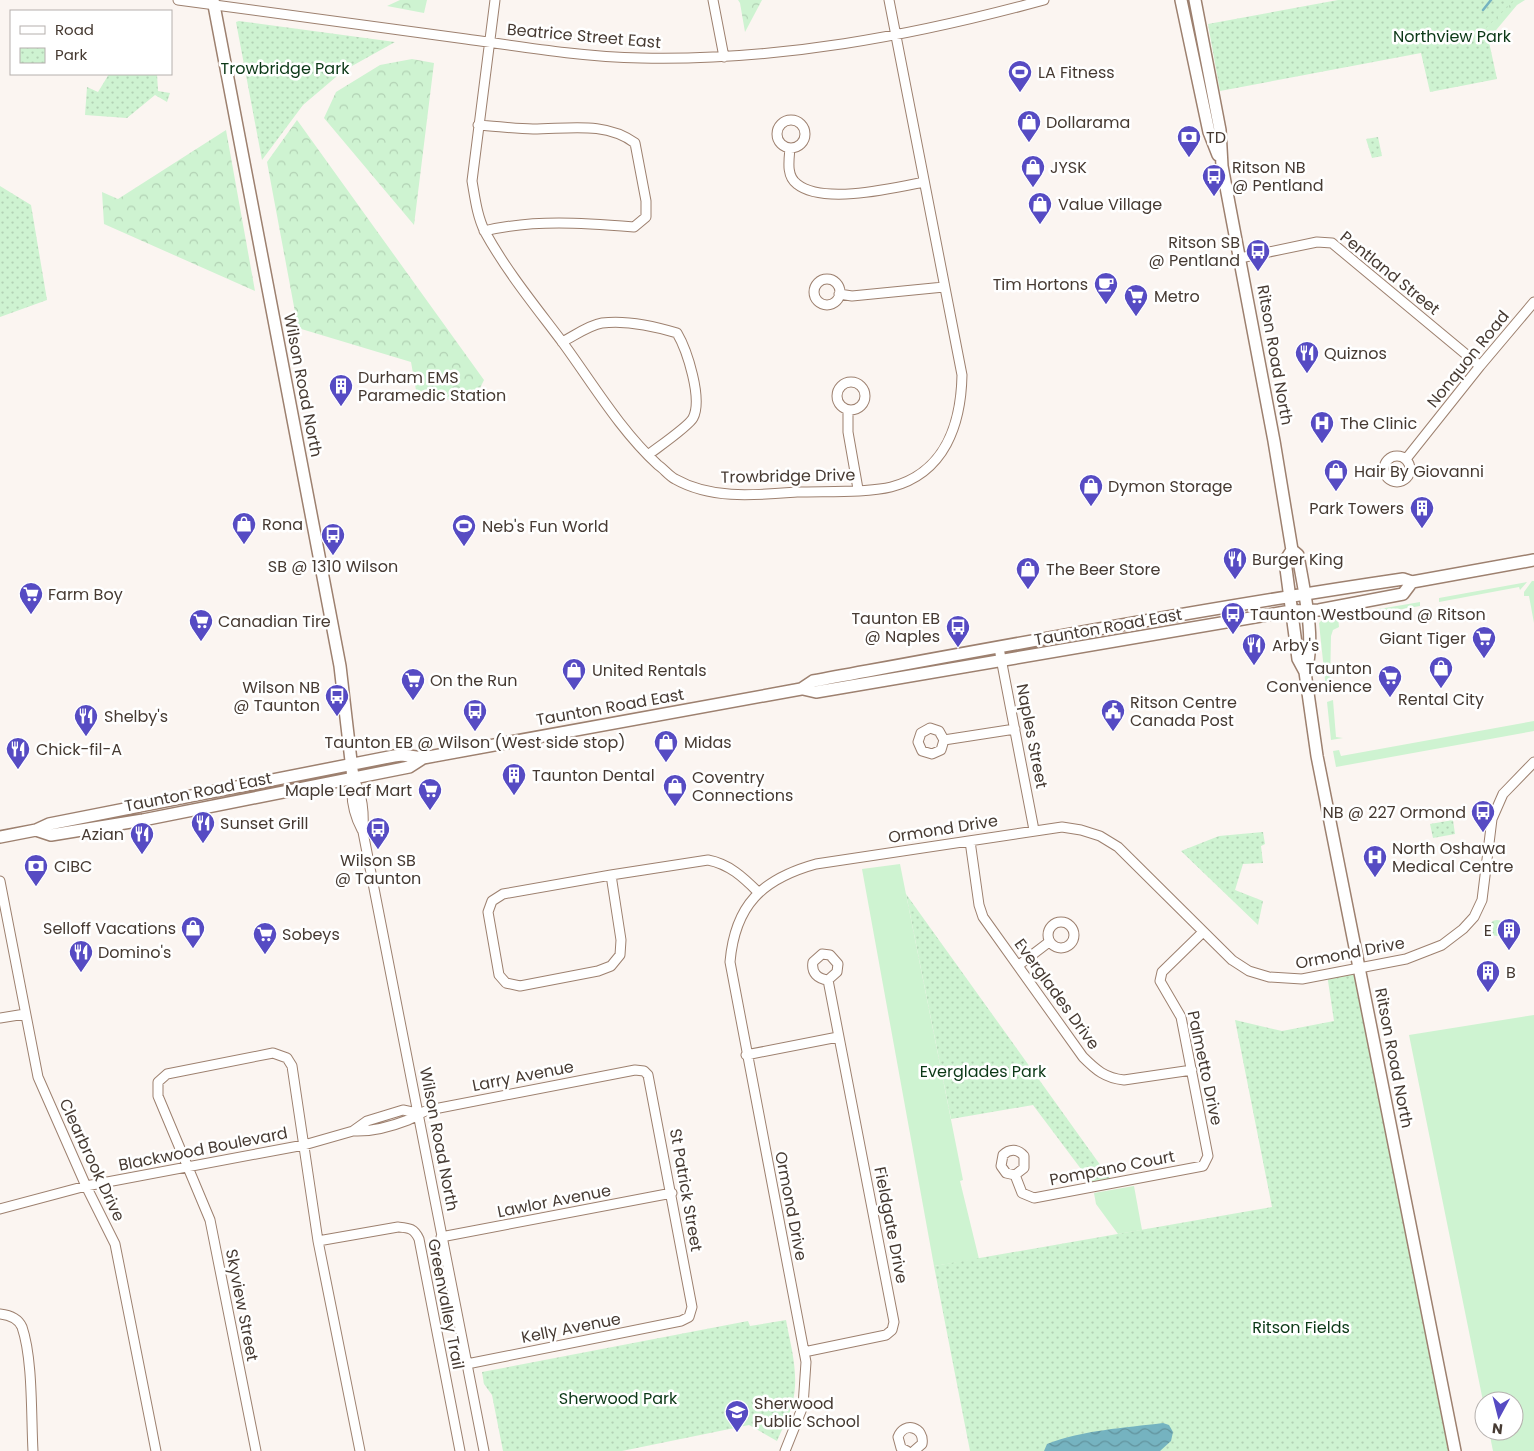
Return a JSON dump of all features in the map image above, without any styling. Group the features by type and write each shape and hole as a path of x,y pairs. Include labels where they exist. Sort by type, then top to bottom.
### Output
{"main road":[{"name":"Ritson Road North","path":"1181,0 1209,132 1222,166"},
{"name":"Ritson Road North","path":"1195,0 1220,130 1222,166 1292,550 1285,561 1298,659 1305,672 1317,756 1455,1451"},
{"name":"Wilson Road North","path":"213,2 340,666 353,778"},
{"name":"Ritson Road North","path":"1292,550 1298,554 1306,610 1310,659 1305,672"},
{"name":"Taunton Road East","path":"803,689 813,682 1304,594 1403,579 1412,582 1534,560"},
{"name":"Taunton Road East","path":"0,837 36,830 49,824 402,755 423,758 803,689 816,692 1002,662 1291,611 1403,594 1412,582"},
{"name":"Taunton Road East","path":"36,830 51,835 143,820 409,767 423,758"}],"street":[{"name":"Beatrice Street East","path":"178,0 213,2 490,42 639,58 724,57 802,51 896,36 1044,0"},
{"name":"Trowbridge Drive","path":"495,0 472,181 476,208 484,230 527,297 562,342 612,413 648,455 675,479 709,492 744,495 892,487 916,476 948,445 957,424 962,400 962,375 888,0"},
{"path":"713,0 724,57"},
{"path":"478,125 532,129 580,127 621,133 635,143 646,201 646,217 634,227 567,222 502,226 484,230"},
{"path":"790,148 788,169 796,184 814,193 865,193 924,182"},
{"name":"Pentland Street","path":"1240,258 1318,242 1332,243 1480,366"},
{"path":"839,294 852,296 944,287"},
{"name":"Nonquon Road","path":"1406,459 1534,302"},
{"path":"562,342 600,323 644,326 677,333 685,347 697,404 693,420 648,455"},
{"path":"848,412 848,432 858,489"},
{"name":"Naples Street","path":"1000,648 1034,830"},
{"path":"944,740 1015,729"},
{"name":"Ormond Drive","path":"785,1451 803,1406 806,1374 804,1352 746,1055 730,962 732,938 740,919 758,892 785,874 816,864 1034,830 1072,828 1100,836 1118,847 1135,861 1232,960 1249,971 1269,978 1302,979 1406,959 1442,945 1464,929 1474,917 1482,900 1492,818 1503,794 1534,762"},
{"name":"Wilson Road North","path":"353,778 360,789 364,812 363,832 484,1451"},
{"name":"Everglades Drive","path":"970,841 979,905 983,917 1083,1057 1102,1075 1124,1080 1192,1070"},
{"path":"610,874 621,940 620,955 611,966 598,971 520,986 506,983 499,975 488,912 492,901 503,894 610,874 708,860 720,862 733,870 758,892"},
{"name":"Clearbrook Drive","path":"0,881 38,1077 86,1186 115,1244 156,1451"},
{"name":"Palmetto Drive","path":"1203,932 1160,976 1162,986 1181,1018 1206,1142"},
{"path":"1019,965 1049,942"},
{"name":"Fieldgate Drive","path":"804,1352 886,1335 892,1330 894,1322 828,980"},
{"path":"0,1018 25,1014"},
{"path":"746,1055 838,1037"},
{"name":"Skyview Street","path":"256,1451 210,1220 190,1167 158,1096 158,1082 167,1074 273,1053 287,1058 292,1066 304,1145"},
{"name":"Larry Avenue","path":"417,1113 635,1070"},
{"name":"St Patrick Street","path":"635,1070 644,1071 650,1081 672,1194 692,1307 690,1317 681,1321"},
{"name":"Blackwood Boulevard","path":"0,1210 86,1186 304,1145 353,1131 367,1121 403,1110 417,1113"},
{"name":"Pompano Court","path":"1014,1175 1022,1193 1034,1198 1041,1197 1203,1166 1208,1156 1206,1142"},
{"path":"304,1145 318,1241 360,1451"},
{"name":"Lawlor Avenue","path":"441,1237 672,1194"},
{"name":"Greenvalley Trail","path":"318,1241 398,1227 409,1228 416,1232 419,1239 460,1451"},
{"path":"0,1314 11,1315 21,1326 28,1363 33,1451"},
{"name":"Kelly Avenue","path":"467,1364 681,1321"},
{"path":"902,1450 898,1441 900,1434 905,1428 913,1427 920,1432 923,1439 920,1447 914,1451"}],"green space":[{"path":"400,0 427,0 424,13 387,6"},
{"path":"738,0 762,0 745,32 740,3"},
{"name":"Northview Park","path":"1338,0 1515,0 1486,28 1497,79 1430,92 1421,53 1220,91 1208,24"},
{"path":"1483,0 1525,0 1517,5 1487,41"},
{"name":"Trowbridge Park","path":"236,22 395,42 343,71 303,105 262,160"},
{"path":"412,59 434,63 414,225 324,118 336,92 380,65"},
{"path":"108,75 157,75 158,91 170,93 167,102 155,95 127,118 85,115 87,87 98,92"},
{"path":"297,120 484,380 473,402 417,396 411,362 298,328 267,162"},
{"path":"226,130 255,291 104,224 102,192 118,199"},
{"path":"1378,137 1382,156 1372,158 1366,139"},
{"path":"0,186 31,205 47,300 0,317"},
{"path":"1534,581 1534,623 1529,596 1524,596 1524,592"},
{"path":"1527,582 1520,590 1519,587 1439,602 1439,598"},
{"path":"1420,602 1420,606 1350,618 1350,614"},
{"path":"1338,617 1339,627 1333,630 1331,636 1330,685 1326,689 1319,623 1322,620"},
{"path":"1333,700 1336,737 1343,738 1331,740 1327,702"},
{"path":"1534,721 1534,731 1336,767 1333,751 1339,750 1341,756"},
{"path":"1453,820 1455,834 1433,838 1430,824"},
{"path":"1263,832 1265,844 1261,846 1263,863 1243,864 1235,890 1263,901 1258,925 1181,851 1219,836"},
{"path":"900,864 963,1180 960,1181 979,1259 934,1266 862,869"},
{"name":"Everglades Park","path":"906,894 1111,1180 1088,1184 1087,1177 1033,1105 951,1119"},
{"path":"1494,920 1500,920 1505,925 1503,934 1494,936 1489,931 1489,925"},
{"name":"Ritson Fields","path":"1359,968 1410,1225 1449,1451 970,1451 934,1266 1272,1207 1235,1020 1282,1031 1334,1021 1327,974"},
{"path":"1534,1015 1534,1451 1493,1451 1491,1441 1524,1441 1524,1391 1481,1391 1409,1035"},
{"path":"1134,1186 1142,1230 1118,1234 1096,1204 1094,1193"},
{"name":"Sherwood Park","path":"786,1320 794,1362 795,1383 791,1410 777,1441 749,1425 622,1451 503,1451 492,1395 484,1384 482,1372 748,1321 750,1326"}],"water":[{"path":"1163,1423 1169,1425 1173,1432 1171,1441 1160,1451 1044,1451 1047,1444 1061,1439 1104,1430"}],"waterway":[{"path":"1483,10 1491,0"}],"place":[{"name":"LA Fitness","path":"1020,93"},
{"name":"Dollarama","path":"1029,143"},
{"name":"TD","path":"1189,158"},
{"name":"JYSK","path":"1033,188"},
{"name":"Ritson NB @ Pentland","path":"1214,197"},
{"name":"Value Village","path":"1040,225"},
{"name":"Ritson SB @ Pentland","path":"1258,272"},
{"name":"Tim Hortons","path":"1106,305"},
{"name":"Metro","path":"1136,317"},
{"name":"Quiznos","path":"1307,374"},
{"name":"Durham EMS Paramedic Station","path":"341,407"},
{"name":"The Clinic","path":"1322,444"},
{"name":"Hair By Giovanni","path":"1336,492"},
{"name":"Dymon Storage","path":"1091,507"},
{"name":"Park Towers","path":"1422,529"},
{"name":"Rona","path":"244,545"},
{"name":"Neb's Fun World","path":"464,547"},
{"name":"SB @ 1310 Wilson","path":"333,556"},
{"name":"Burger King","path":"1235,580"},
{"name":"The Beer Store","path":"1028,590"},
{"name":"Farm Boy","path":"31,615"},
{"name":"Taunton Westbound @ Ritson","path":"1233,635"},
{"name":"Canadian Tire","path":"201,642"},
{"name":"Taunton EB @ Naples","path":"958,648"},
{"name":"Giant Tiger","path":"1484,659"},
{"name":"Arby's","path":"1254,666"},
{"name":"Rental City","path":"1441,689"},
{"name":"United Rentals","path":"574,691"},
{"name":"Taunton Convenience","path":"1390,698"},
{"name":"On the Run","path":"413,701"},
{"name":"Wilson NB @ Taunton","path":"337,717"},
{"name":"Taunton EB @ Wilson (West side stop)","path":"475,732"},
{"name":"Ritson Centre Canada Post","path":"1113,732"},
{"name":"Shelby's","path":"86,737"},
{"name":"Midas","path":"666,763"},
{"name":"Chick-fil-A","path":"18,770"},
{"name":"Taunton Dental","path":"514,796"},
{"name":"Coventry Connections","path":"675,807"},
{"name":"Maple Leaf Mart","path":"430,811"},
{"name":"NB @ 227 Ormond","path":"1483,833"},
{"name":"Sunset Grill","path":"203,844"},
{"name":"Wilson SB @ Taunton","path":"378,850"},
{"name":"Azian","path":"142,855"},
{"name":"North Oshawa Medical Centre","path":"1375,878"},
{"name":"CIBC","path":"36,887"},
{"name":"Selloff Vacations","path":"193,949"},
{"name":"E","path":"1509,951"},
{"name":"Sobeys","path":"265,955"},
{"name":"Domino's","path":"81,973"},
{"name":"B","path":"1488,993"},
{"name":"Sherwood Public School","path":"737,1433"}]}
